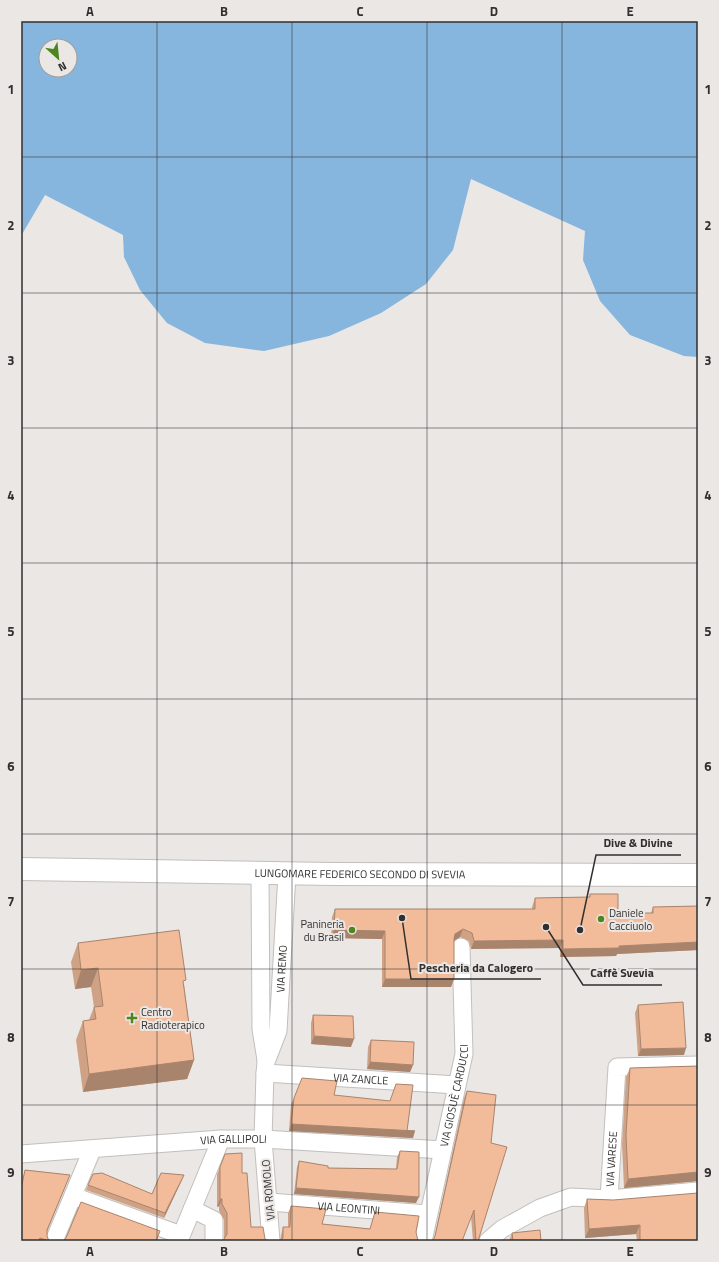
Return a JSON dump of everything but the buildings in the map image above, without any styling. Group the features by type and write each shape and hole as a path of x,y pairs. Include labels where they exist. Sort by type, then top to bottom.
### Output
{"street":[{"name":"LUNGOMARE FEDERICO SECONDO DI SVEVIA","path":"21,869 287,874 698,875"},
{"name":"VIA REMO","path":"260,873 261,1029 266,1067 263,1139"},
{"name":"VIA REMO","path":"266,1067 278,1031 287,874"},
{"name":"VIA GIOSUÈ CARDUCCI","path":"422,1241 464,1054 461,947"},
{"name":"VIA VARESE","path":"488,1241 502,1229 540,1208 571,1197 609,1199 617,1067 698,1065"},
{"name":"VIA ZANCLE","path":"266,1067 457,1085"},
{"path":"73,1196 180,1238 221,1139"},
{"name":"VIA GALLIPOLI","path":"22,1158 92,1150 221,1139 263,1139 443,1150"},
{"name":"VIA ROMOLO","path":"263,1139 272,1241"},
{"path":"54,1241 92,1150"},
{"path":"609,1199 698,1191"},
{"name":"VIA LEONTINI","path":"269,1202 428,1214"},
{"path":"192,1209 214,1220 214,1241"}],"water":[{"path":"21,21 698,21 698,357 684,356 630,335 600,301 583,260 585,231 471,179 453,250 426,284 381,313 329,336 264,351 205,343 167,323 140,290 124,257 123,235 45,195 21,236"}],"place":[{"name":"Pescheria da Calogero","path":"402,918"},
{"name":"Daniele Cacciuolo","path":"601,919"},
{"name":"Caffè Svevia","path":"546,927"},
{"name":"Panineria du Brasil","path":"352,930"},
{"name":"Dive & Divine","path":"580,930"},
{"name":"Centro Radioterapico","path":"132,1018"}]}
